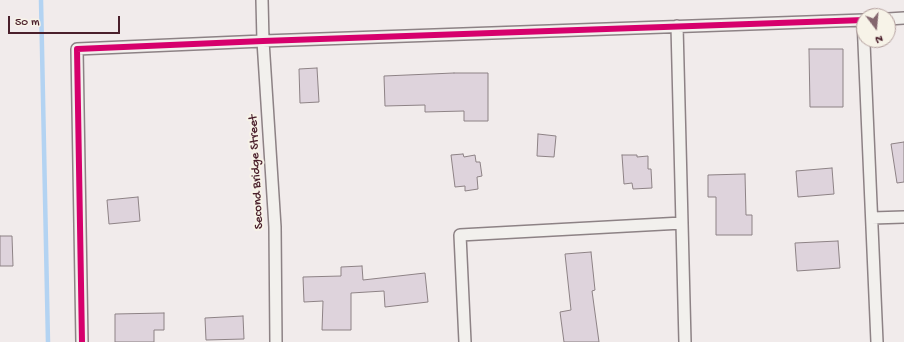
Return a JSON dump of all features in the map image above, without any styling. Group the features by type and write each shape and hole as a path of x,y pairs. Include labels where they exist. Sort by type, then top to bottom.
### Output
{"street":[{"name":"Second Bridge Street","path":"262,0 263,41 275,227 276,342"},
{"path":"82,342 77,49 856,20"},
{"path":"676,26 685,342"},
{"path":"865,48 877,342"},
{"path":"872,218 904,217"},
{"path":"466,342 460,235 682,223"}],"building":[{"path":"809,49 843,49 843,107 810,107"},
{"path":"317,68 319,102 300,103 299,69"},
{"path":"488,73 488,121 464,121 464,111 425,112 425,105 385,106 384,76"},
{"path":"538,134 556,136 554,157 537,156"},
{"path":"904,142 904,182 897,183 891,144"},
{"path":"463,154 464,157 475,155 476,162 480,162 482,176 477,177 478,189 465,191 465,186 455,187 451,155"},
{"path":"622,155 637,155 637,157 648,156 648,169 651,169 652,188 633,189 632,183 624,184"},
{"path":"832,168 834,194 798,197 796,171"},
{"path":"745,174 746,215 752,215 752,235 716,235 716,197 708,197 708,175"},
{"path":"138,197 140,221 109,224 107,200"},
{"path":"0,236 12,236 13,266 0,266"},
{"path":"838,241 840,268 797,271 795,243"},
{"path":"591,252 595,290 592,291 599,342 564,342 560,312 571,310 565,254"},
{"path":"362,266 363,280 425,273 428,302 385,307 384,291 351,293 351,330 322,330 323,301 304,302 303,277 341,276 341,267"},
{"path":"164,313 164,330 154,330 154,342 115,342 115,314"},
{"path":"243,316 244,339 206,340 205,318"}],"waterway":[{"path":"41,0 48,342"}],"cycle path":[{"path":"82,342 77,49 856,20"}]}
